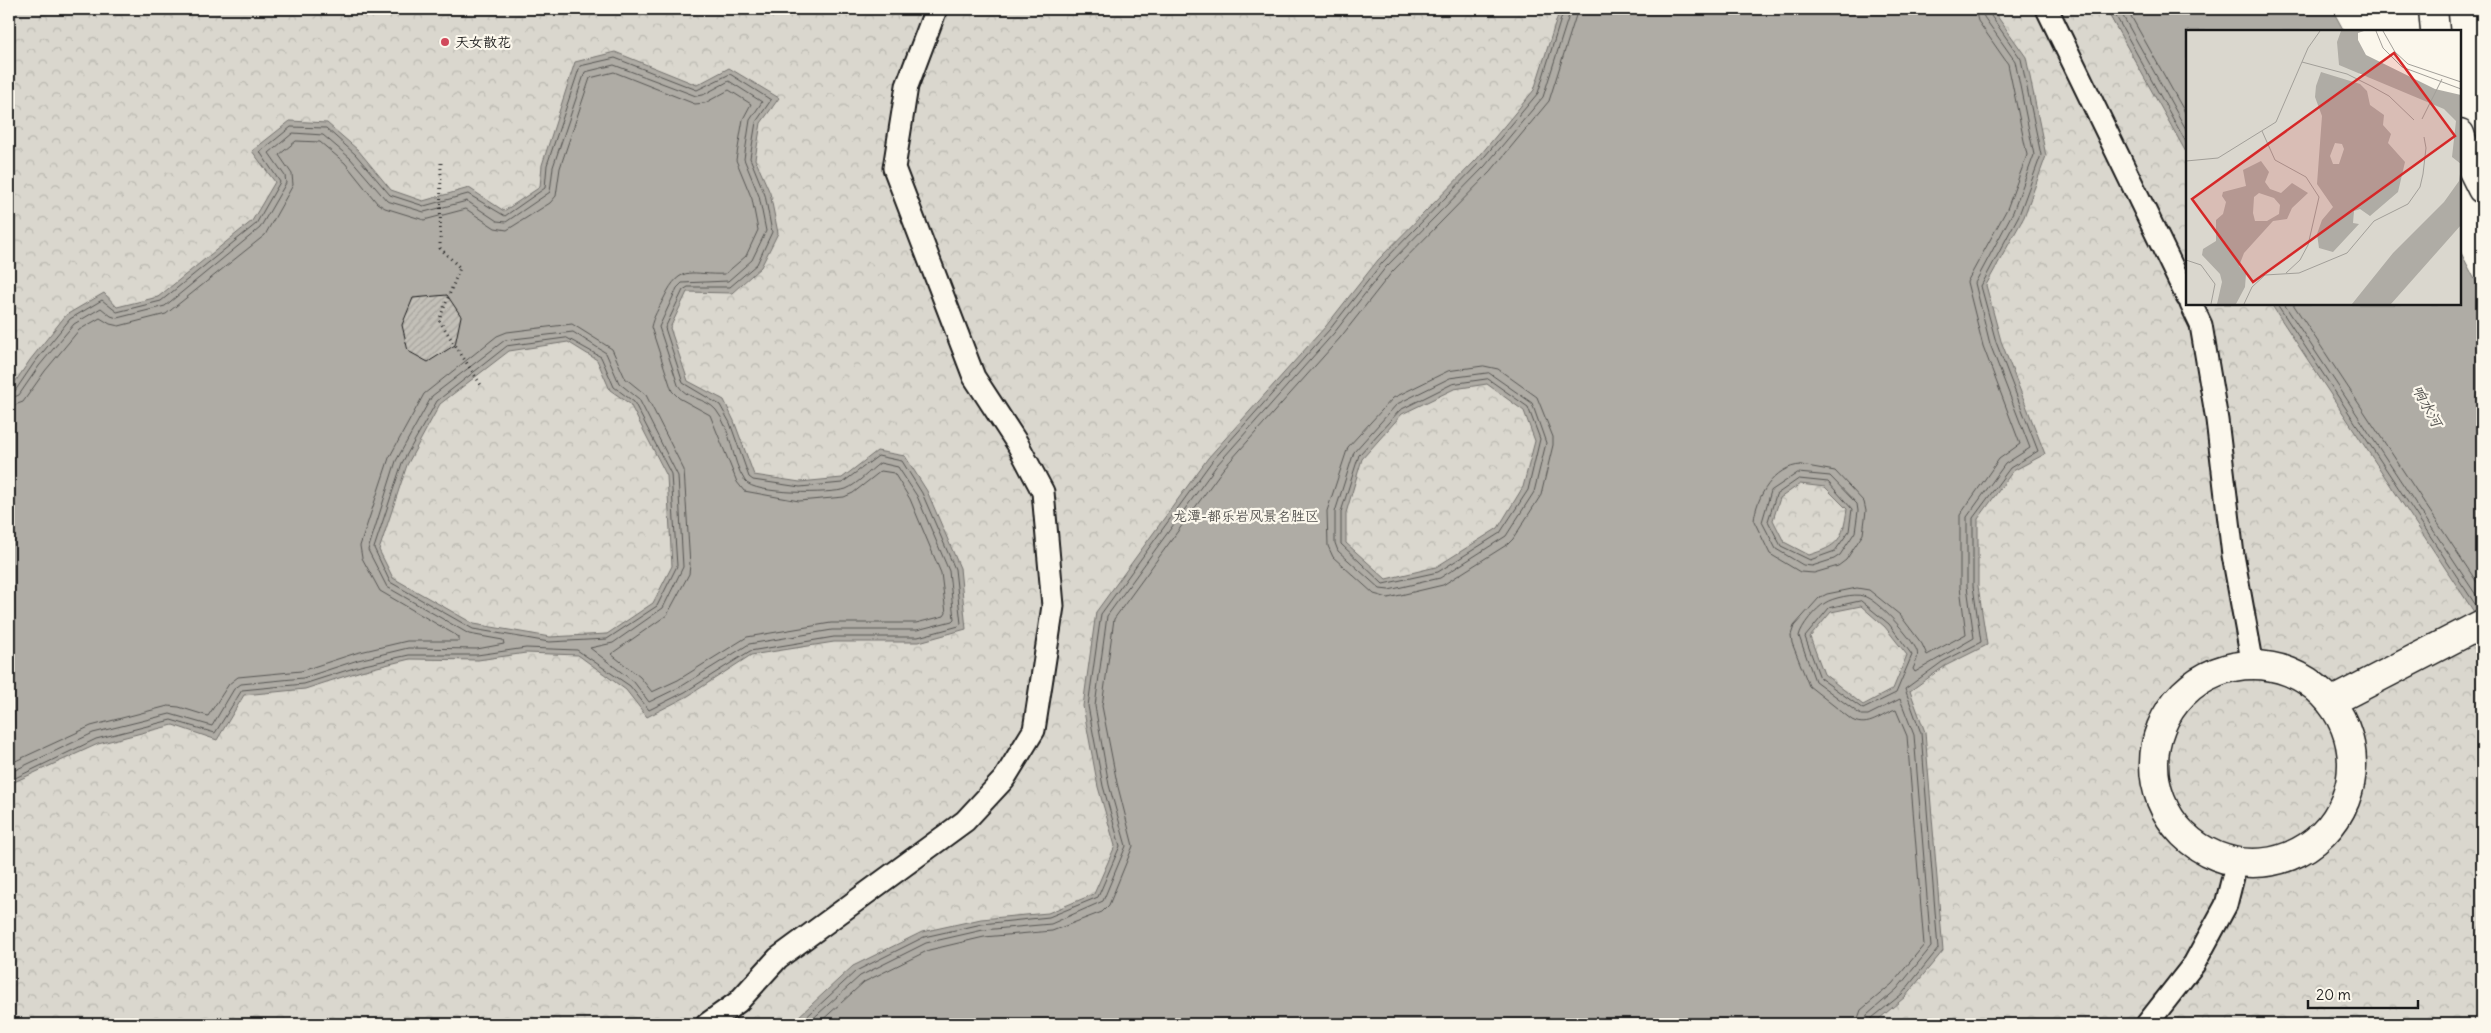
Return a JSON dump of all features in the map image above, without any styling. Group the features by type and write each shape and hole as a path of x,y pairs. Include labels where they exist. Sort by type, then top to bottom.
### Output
{"street":[{"path":"2433,9 2435,30"},
{"path":"2461,137 2471,167 2482,189"},
{"path":"2330,702 2472,629"},
{"path":"2239,665 2273,666 2305,679 2330,702 2346,730 2353,761 2348,793 2334,822 2312,844 2284,859 2252,864 2221,858 2192,843 2170,820 2156,791 2153,757 2161,724 2179,696 2207,675 2239,665"}],"lane":[{"path":"707,1024 738,1002 778,958 965,821 1004,779 1034,730 1053,606 1043,492 1018,443 974,377 894,168 907,86 936,9"},
{"path":"2047,9 2186,294"},
{"path":"2192,305 2201,324 2217,420 2233,555 2253,666"},
{"path":"2147,1024 2194,964 2226,905 2237,861"}],"path":[{"path":"441,163 440,248 460,268 439,320 481,384"}],"green space":[{"name":"龙潭-都乐岩风景名胜区","path":"9,9 2106,9 2136,62 2186,120 2186,305 2346,305 2482,462 2482,1024 9,1024"}],"water":[{"path":"1560,9 1992,9 2026,57 2046,156 2024,217 1986,285 2001,341 2045,454 2013,471 1978,519 1978,586 1987,645 1945,666 1910,691 1925,732 1943,951 1905,997 1873,1024 794,1024 797,1018 853,966 922,932 981,919 1048,913 1094,894 1115,846 1098,787 1083,706 1096,612 1208,458 1326,326 1378,260 1477,159 1534,90","holes":["1487,384 1524,411 1535,441 1523,487 1498,528 1436,567 1386,579 1346,543 1346,513 1362,459 1402,414 1454,389","1800,484 1825,487 1847,509 1841,535 1833,545 1809,555 1784,542 1773,520 1780,498","1861,606 1885,627 1907,655 1893,689 1863,705 1824,674 1810,637 1831,612"]},
{"path":"2106,9 2332,9 2343,30 2186,30 2186,152"},
{"path":"615,52 697,85 729,68 779,98 761,123 755,159 770,193 778,233 761,267 732,293 687,292 670,328 688,381 724,400 754,475 800,482 842,478 877,451 905,456 927,491 960,568 966,629 919,642 834,642 751,655 688,696 647,717 626,690 578,655 526,653 478,660 410,659 361,671 305,689 244,695 217,740 173,725 98,744 14,782 9,789 9,391 30,360 66,315 104,293 117,307 158,297 252,221 275,182 252,151 290,121 327,123 358,150 391,190 423,201 469,188 504,211 540,187 542,165 575,62","holes":["568,342 597,360 610,390 630,404 667,476 672,566 653,603 607,634 550,637 474,624 393,578 379,550 407,465 440,404 509,351"]},
{"name":"响水河","path":"2461,253 2482,293 2482,624 2272,305 2461,305"}],"building":[{"path":"447,295 461,316 455,345 428,362 408,351 402,325 413,298"}],"place":[{"name":"天女散花","path":"445,42"}]}
